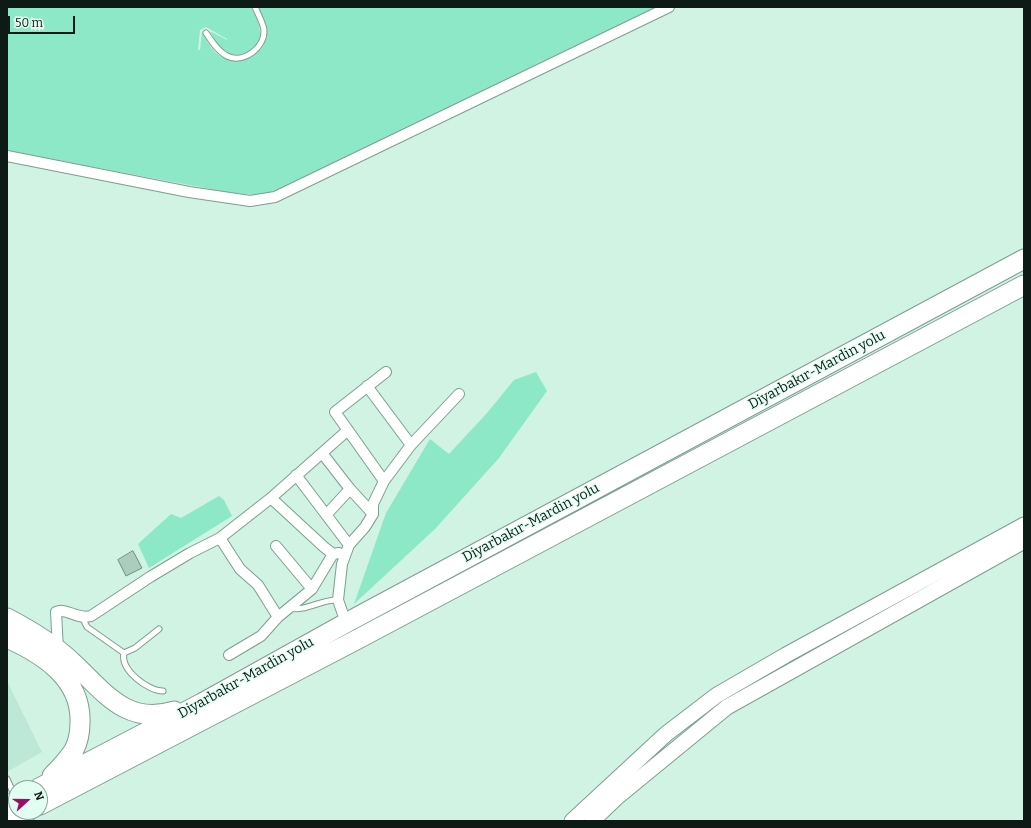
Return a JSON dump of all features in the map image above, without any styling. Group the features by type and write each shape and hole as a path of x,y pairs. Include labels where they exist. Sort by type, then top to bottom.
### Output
{"highway":[{"name":"Diyarbakır-Mardin yolu","path":"48,783 202,703 346,623 1024,259"},
{"name":"Diyarbakır-Mardin yolu","path":"48,801 358,639 1024,285"},
{"path":"7,618 47,641 109,699 131,712 146,716 169,713 202,703"},
{"path":"7,638 26,646 55,667 69,681 76,694 81,710 80,731 74,749 63,765 48,780"}],"street":[{"path":"7,156 189,192 250,201 275,198 669,7"},
{"path":"384,481 335,412 386,372"},
{"path":"367,386 411,445"},
{"path":"346,623 338,600 339,580 348,549 366,527 373,514 373,504 384,481 411,445 459,394"},
{"path":"58,650 56,612 65,611 83,619 99,612 150,577 190,553 220,538 271,498 348,430"},
{"path":"322,453 350,489 373,514"},
{"path":"296,476 327,514 348,549"},
{"path":"327,514 350,489"},
{"path":"271,498 333,554"},
{"path":"572,821 666,734 717,695 1024,525"},
{"path":"220,538 240,569 258,585 278,616"},
{"path":"592,821 616,798 726,707 1024,541"},
{"path":"276,546 312,588"},
{"path":"229,655 261,636 278,616 312,588 333,554 348,549"}],"lane":[{"path":"206,33 218,50 228,57 242,58 253,53 262,42 264,30 255,7"},
{"path":"289,607 295,609 319,602 338,600"},
{"path":"83,619 87,627 124,653"},
{"path":"124,653 147,639 159,629"},
{"path":"124,653 123,657 126,667 144,686 154,691 163,691"}],"shaded area":[{"path":"7,681 42,752 7,772"}],"green space":[{"path":"7,7 251,7 259,24 260,36 259,42 256,46 246,53 234,55 228,54 217,45 210,31 227,39 206,27 200,30 198,50 200,50 202,32 216,53 223,57 239,59 247,58 255,54 265,43 266,34 264,24 257,7 657,7 535,65 363,151 281,189 259,195 232,193 7,151"},
{"path":"536,372 547,391 499,458 435,529 354,604 386,513 430,439 449,454 487,413 514,380"},
{"path":"219,496 224,500 232,516 149,568 138,544 171,514 181,518"}],"building":[{"path":"133,551 142,568 126,576 118,560"}]}
